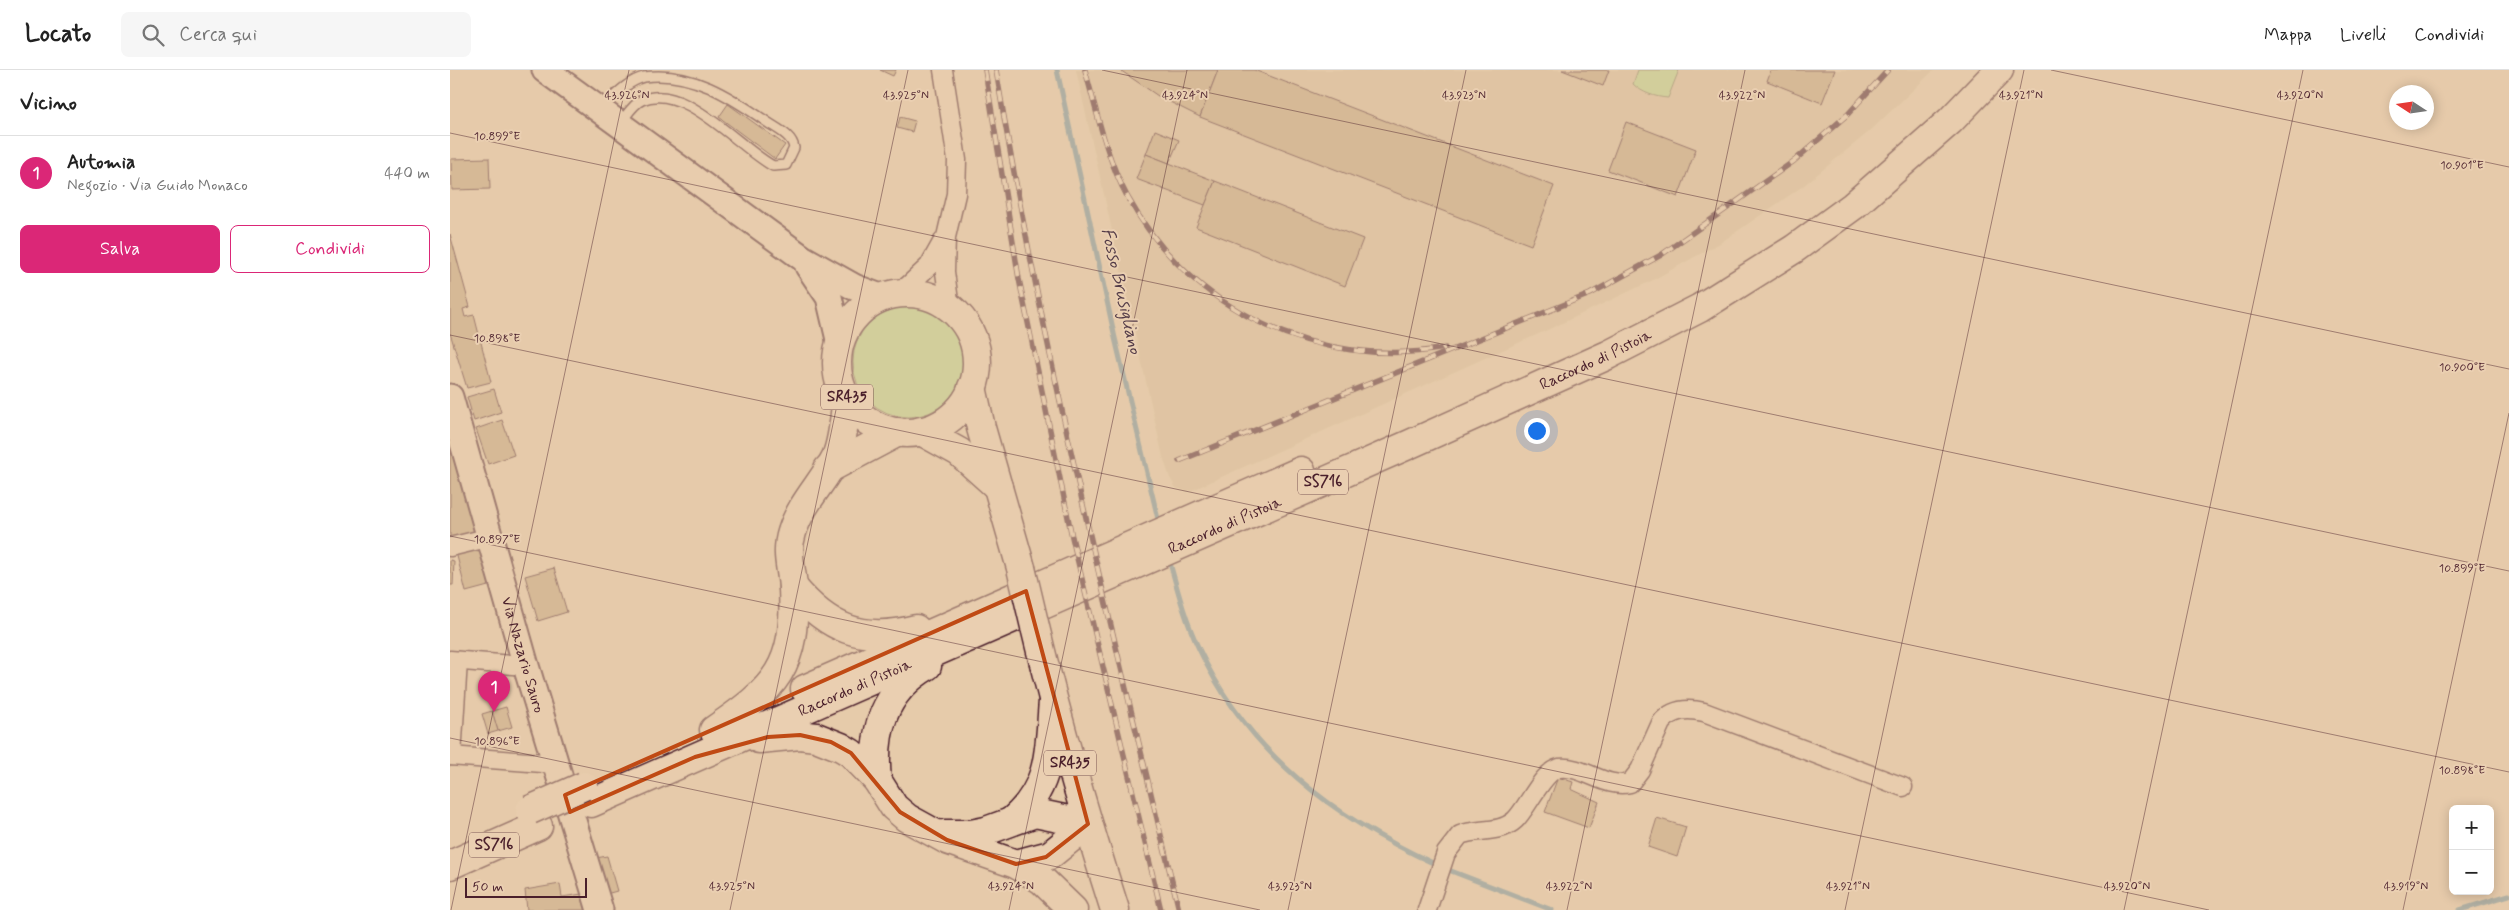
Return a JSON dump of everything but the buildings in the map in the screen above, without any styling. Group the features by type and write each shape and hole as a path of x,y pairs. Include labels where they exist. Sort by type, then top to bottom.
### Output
{"main road":[{"name":"Raccordo di Pistoia","path":"587,795 694,757 975,624 1563,355 1688,295 1767,247 1864,174 1928,117 1975,70"},
{"name":"Raccordo di Pistoia","path":"450,845 534,818 587,795 714,730 1408,445 1608,355 1700,308 1794,249 1854,206 1944,127 1999,70"},
{"name":"SR435","path":"910,431 936,426 951,417 965,401 972,386 977,365 974,344 965,324 950,308 926,296 891,296 860,312 849,324 840,344 838,372 847,397 858,412 868,420 884,428 910,431 959,452 998,487"},
{"name":"SR435","path":"972,386 981,428 1021,568 1053,701 1115,910"},
{"path":"714,730 757,700 780,673 790,644 793,587 788,562 791,535 800,511 828,469 841,443 847,397"},
{"path":"828,469 910,431"},
{"path":"793,587 809,605 828,620 838,626 862,633 898,633 975,624"},
{"path":"877,780 874,755 876,739 889,702 914,674 975,624"},
{"path":"1013,820 1034,799 1044,776 1049,756 1053,701"},
{"path":"694,757 768,737 785,735 816,737 831,742 851,754 877,780 900,812 915,824 940,834 947,840 1016,864 1047,884 1073,910"},
{"path":"940,834 980,832 1035,813 1088,824"},
{"name":"Raccordo di Pistoia","path":"450,865 534,818"},
{"path":"1016,864 1050,855 1088,824"}],"street":[{"name":"SR435","path":"546,70 804,259 854,287 891,296"},
{"path":"944,70 958,160 956,194 946,237 945,272 950,308"},
{"path":"891,296 930,266 946,237"},
{"name":"SR435","path":"804,259 829,297 840,344"},
{"name":"Via Nazario Sauro","path":"450,397 526,666 600,910"},
{"path":"450,547 491,537"},
{"path":"526,666 454,661 451,756 556,764"},
{"path":"1427,910 1446,853 1460,835 1508,825 1520,815 1547,776 1558,768 1572,770 1616,784 1630,783 1640,770 1661,723 1666,717 1678,711 1704,712 1903,787"}],"lane":[{"path":"656,76 685,78 713,88 733,99 789,137 794,148 786,165 773,166 697,110 680,101 663,97 649,98 609,117 637,79 656,76"}],"highlighted area":[{"path":"1026,591 1088,824 1046,857 1016,864 947,840 900,812 851,753 831,742 800,735 768,737 695,757 570,812 565,795"}],"shaded area":[{"path":"1076,70 1934,70 1870,131 1803,186 1720,243 1651,281 1556,326 1188,492 1176,488 1170,478 1163,457"}],"green space":[{"path":"1638,70 1679,70 1668,98 1649,94 1633,84"},
{"path":"908,307 929,311 947,323 959,341 963,362 959,383 947,401 929,413 908,417 887,413 869,401 857,383 853,362 857,341 869,323 887,311"}],"waterway":[{"name":"Fosso Brusigliano","path":"1057,70 1115,338 1158,519"},
{"name":"Fosso Brusigliano","path":"1170,563 1186,618 1199,649 1219,686 1242,720 1268,750 1297,778 1329,803 1398,846 1435,864"},
{"name":"Fosso Brusigliano","path":"1446,869 1552,910"},
{"name":"Fosso Brusigliano","path":"2460,910 2509,895"}],"railway":[{"path":"985,70 1019,279 1072,537 1161,910"},
{"path":"996,70 1035,281 1057,387 1104,596 1179,910"},
{"path":"1085,70 1113,166 1127,196 1154,236 1185,271 1222,300 1262,323 1305,340 1350,350 1397,353 1445,348"},
{"path":"1179,461 1590,294 1661,255 1794,161 1848,114 1888,70"}],"place":[{"name":"Automia","path":"494,712"}]}
